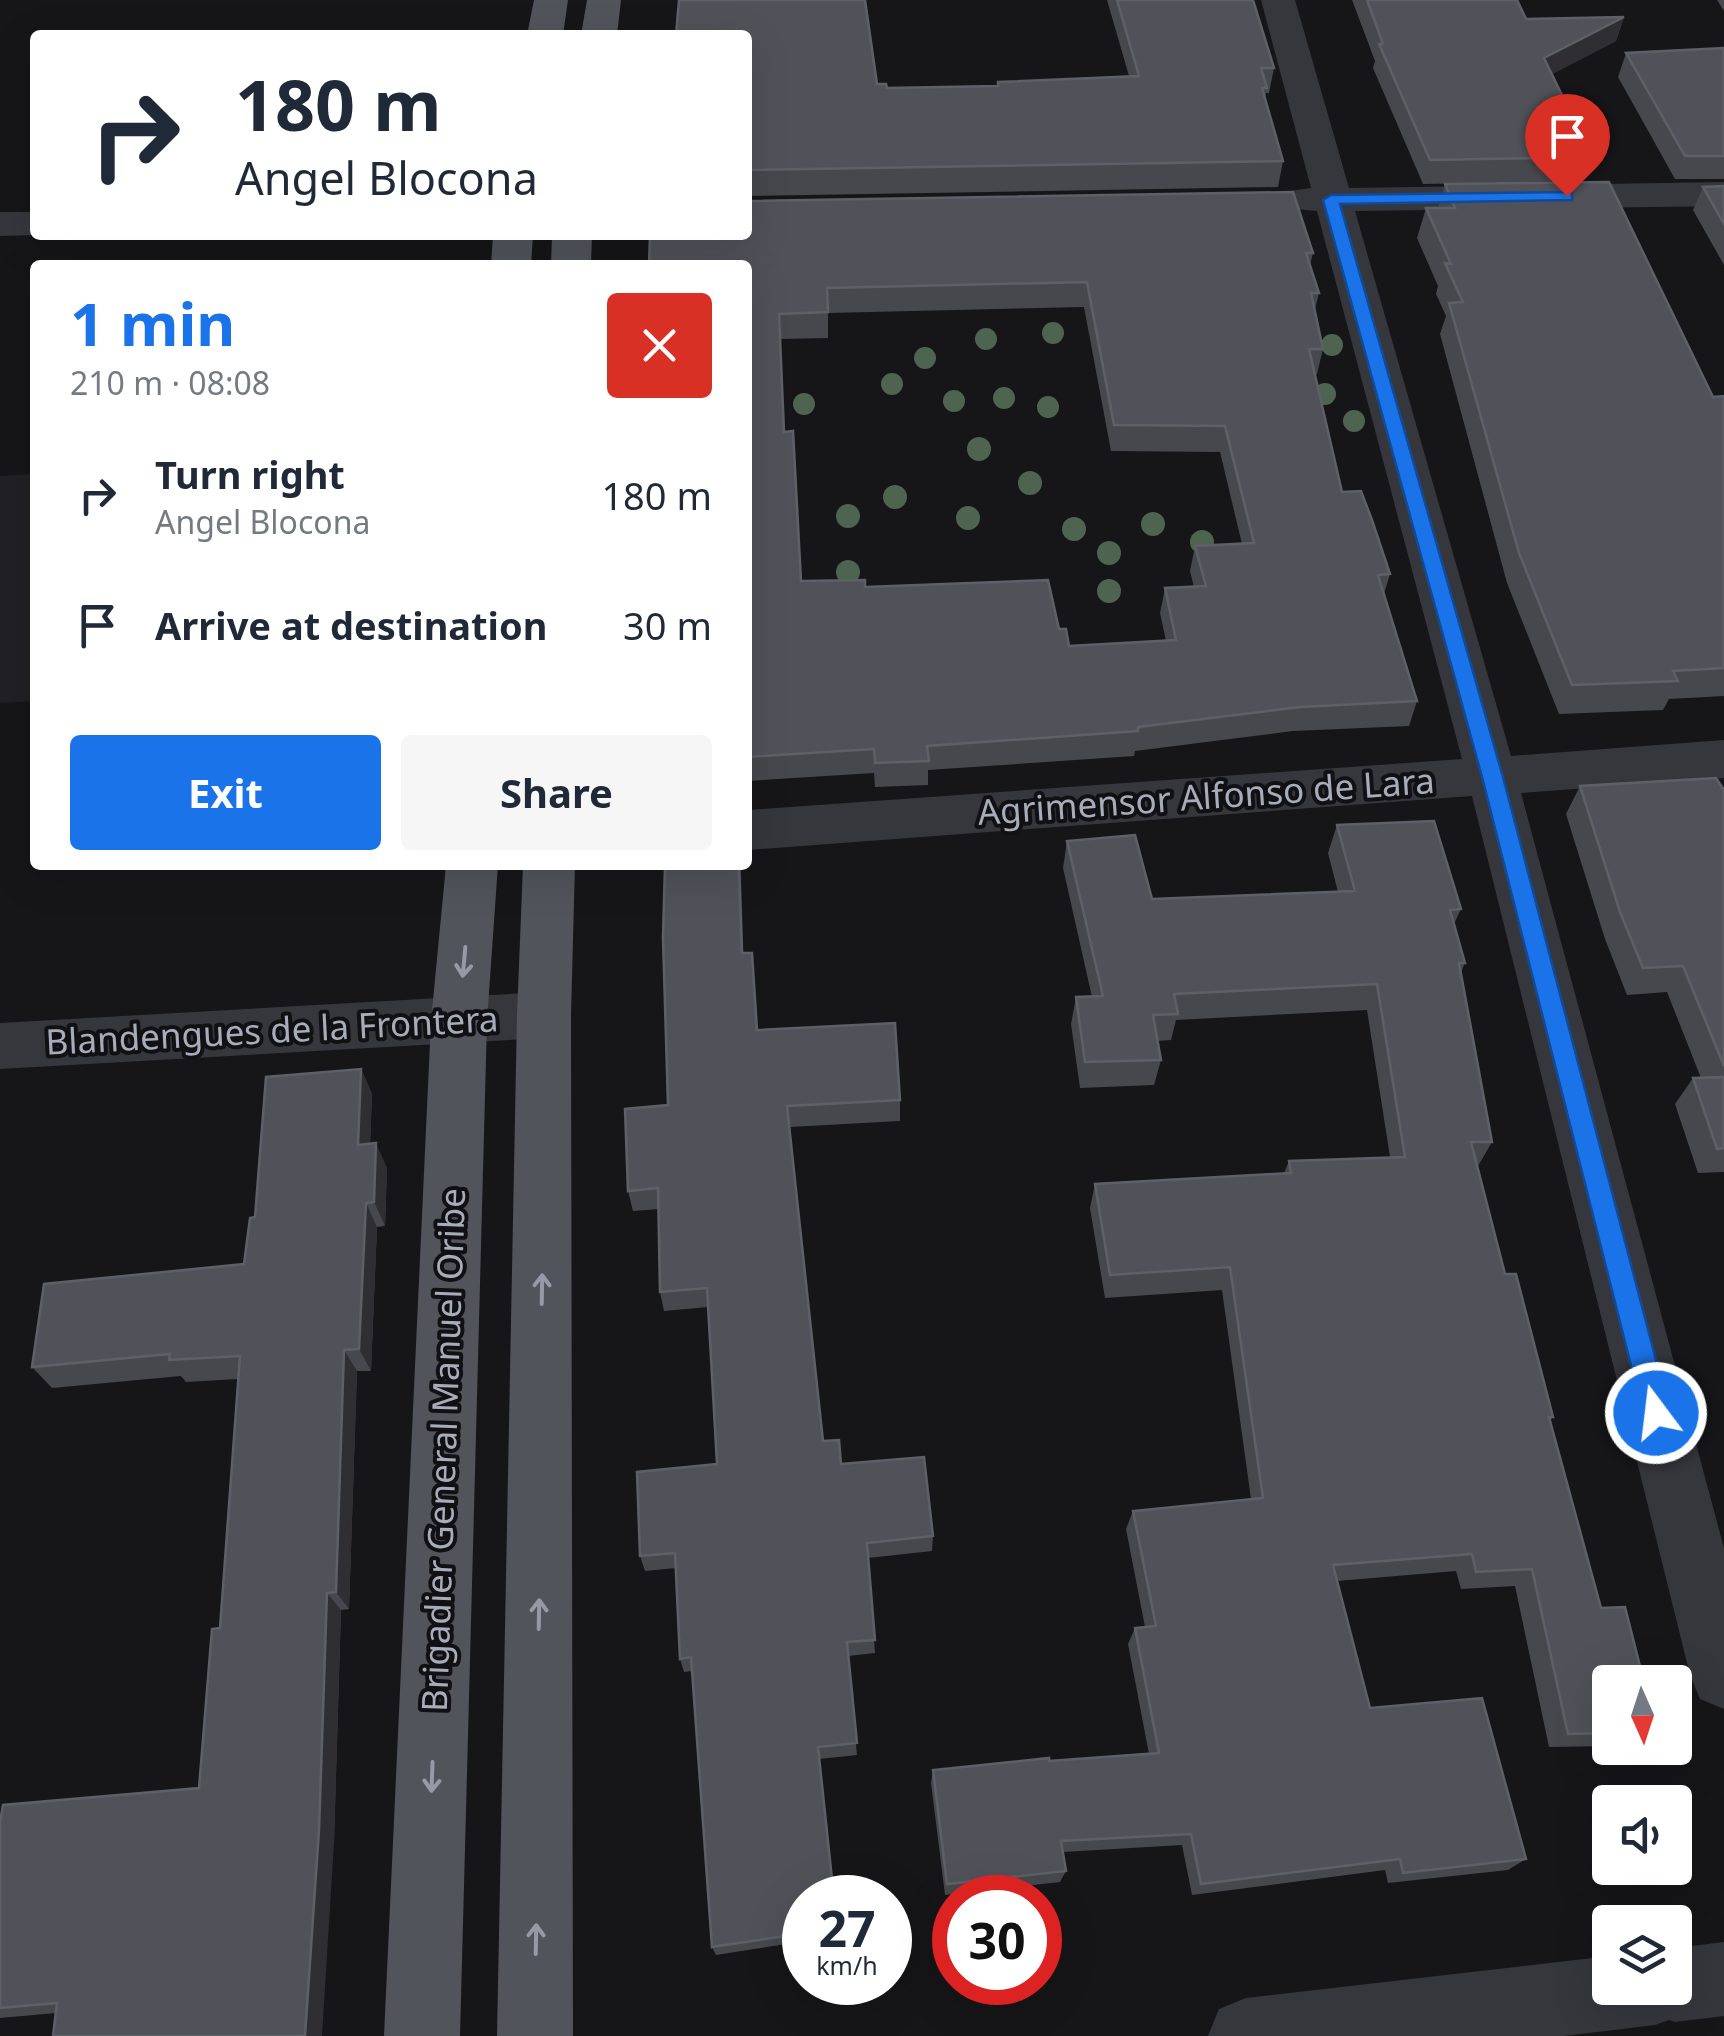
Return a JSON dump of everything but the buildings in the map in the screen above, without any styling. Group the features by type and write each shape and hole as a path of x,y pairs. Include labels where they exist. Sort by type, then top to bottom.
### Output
{"main road":[{"path":"546,30 551,0"},
{"path":"600,30 604,0"},
{"name":"Brigadier General Manuel Oribe","path":"422,2036 460,1021 472,870"},
{"path":"535,2036 544,1016 549,870"}],"street":[{"path":"1278,0 1492,777 1724,1675"},
{"path":"1253,201 1724,194"},
{"path":"0,224 30,224"},
{"name":"Agrimensor Alfonso de Lara","path":"752,830 1724,758"},
{"name":"Blandengues de la Frontera","path":"0,1046 544,1016"},
{"path":"1692,1983 1724,1979"},
{"path":"1246,2036 1592,1995"}],"shaded area":[{"path":"30,474 30,701 0,703 0,476"}],"route":[{"path":"1567,196 1331,200 1492,777 1656,1413"}]}
